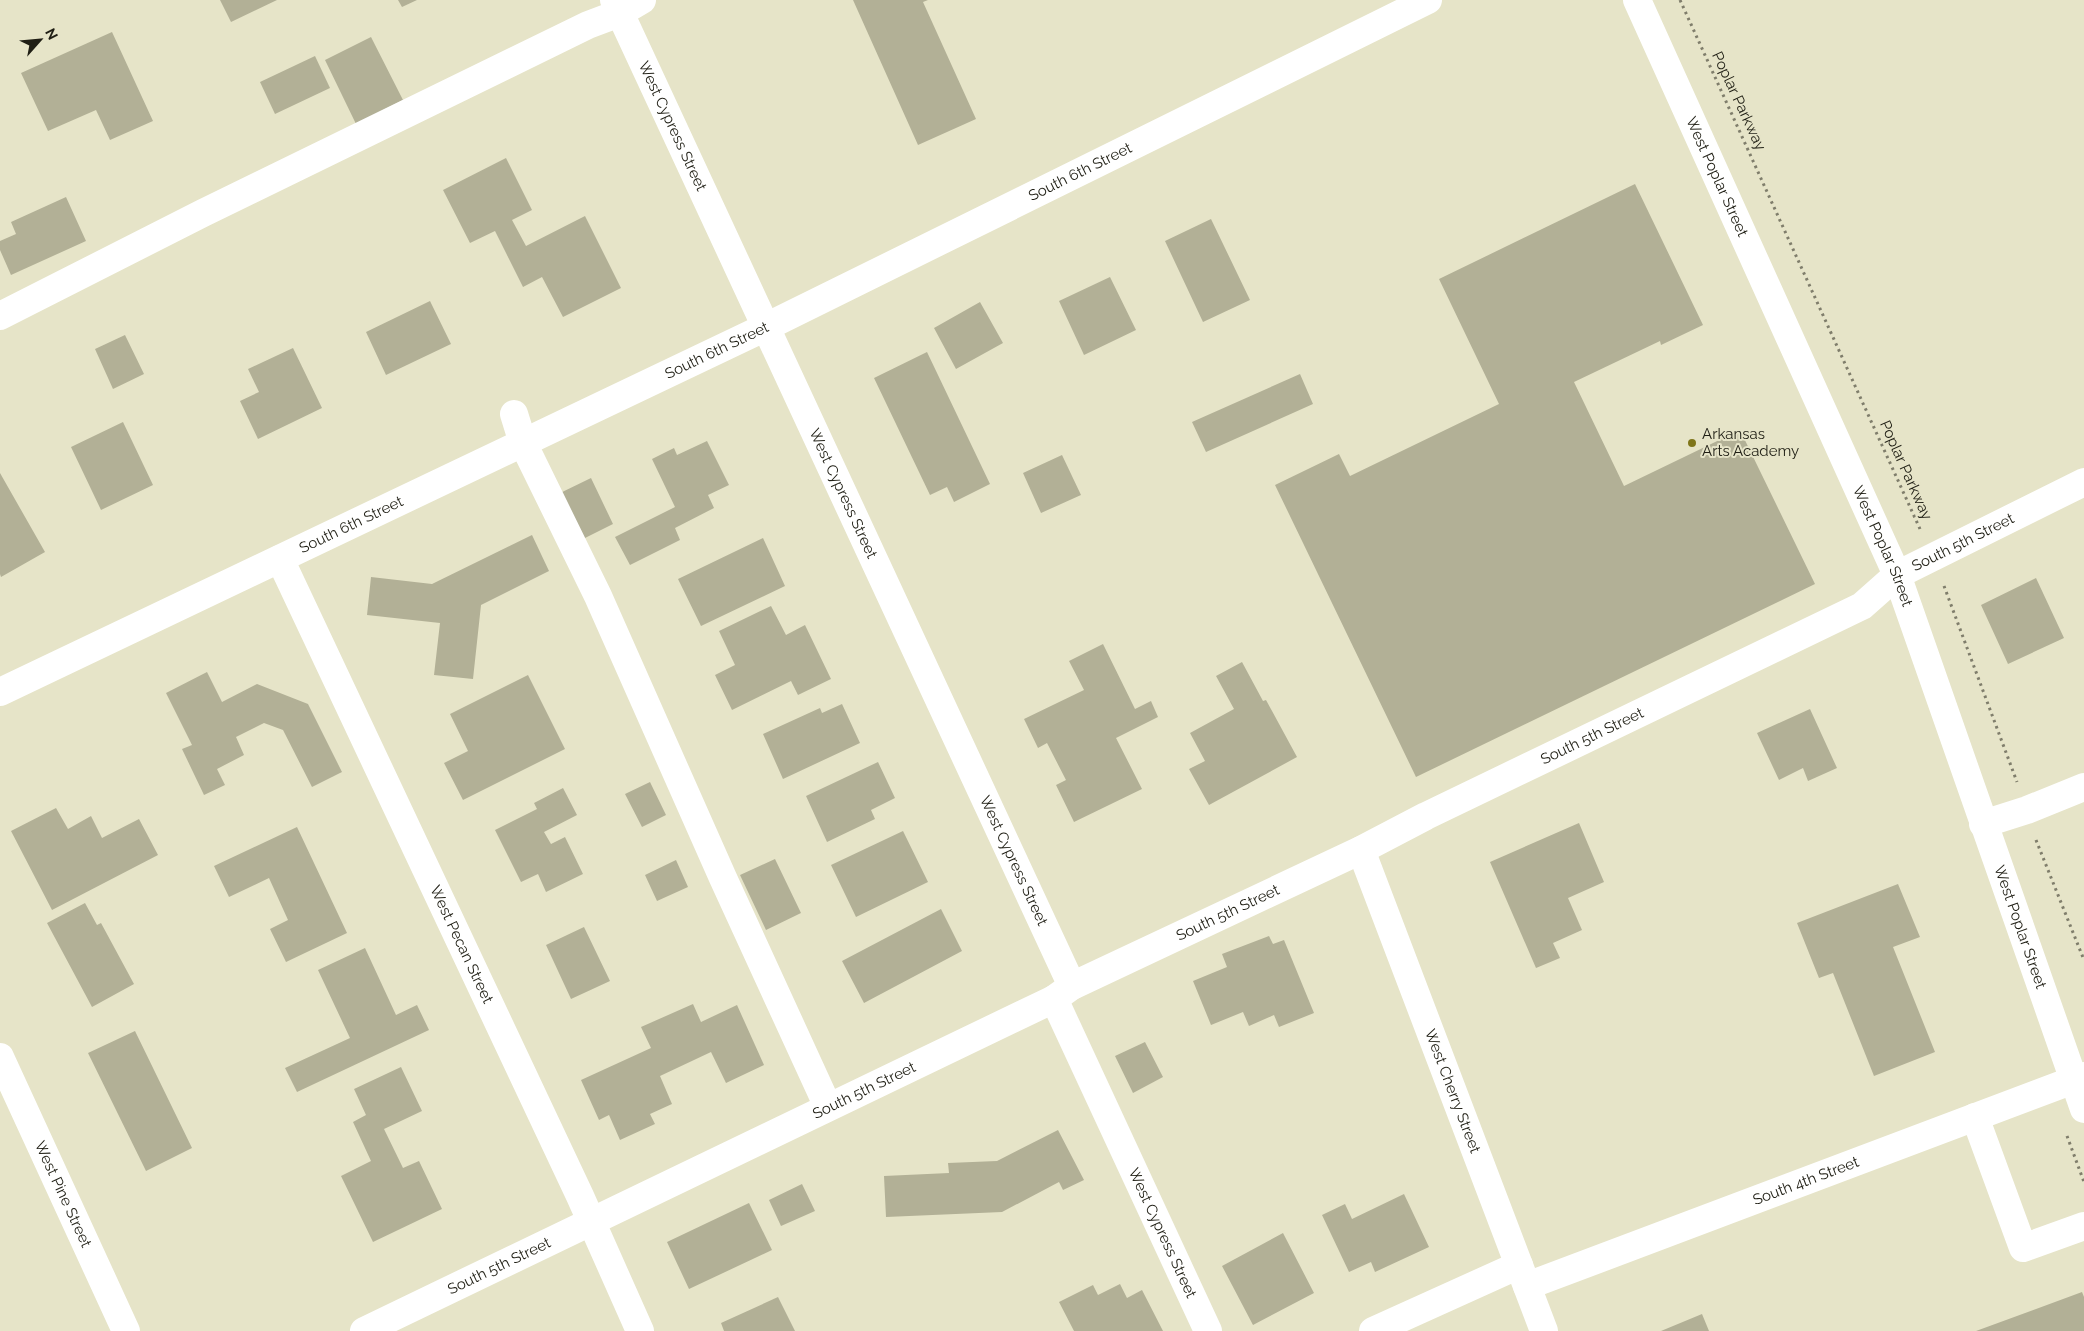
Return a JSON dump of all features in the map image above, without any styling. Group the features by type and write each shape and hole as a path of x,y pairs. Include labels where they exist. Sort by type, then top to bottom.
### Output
{"street":[{"name":"South 6th Street","path":"0,692 766,327 1428,0"},
{"name":"West Poplar Street","path":"1637,0 1897,575 1983,824 2078,1078 2084,1109"},
{"name":"West Cypress Street","path":"625,4 766,327 1063,992 1208,1331"},
{"path":"0,316 204,213 579,29 625,4"},
{"path":"514,414 523,443 598,596 828,1107"},
{"name":"South 5th Street","path":"364,1331 1862,606 1897,575 2084,482"},
{"name":"West Pecan Street","path":"280,559 591,1221 640,1331"},
{"path":"1983,824 2027,810 2084,787"},
{"name":"West Cherry Street","path":"1361,850 1544,1331"},
{"name":"West Pine Street","path":"0,1056 126,1331"},
{"name":"South 4th Street","path":"1373,1331 1523,1276 1975,1117 2078,1078"},
{"path":"1975,1117 2023,1248 2084,1226"}],"path":[{"name":"Poplar Parkway","path":"1680,0 1933,557 2027,810 2033,831 2084,960"}],"building":[{"path":"220,0 277,0 231,22"},
{"path":"398,0 417,0 402,7"},
{"path":"853,0 928,0 923,2 976,119 918,145"},
{"path":"112,32 153,121 110,140 96,110 48,131 21,73"},
{"path":"371,37 403,100 356,124 325,60"},
{"path":"315,56 330,88 275,114 260,82"},
{"path":"506,158 532,210 512,220 526,246 585,216 621,288 563,317 542,277 523,287 495,231 470,243 443,190"},
{"path":"1635,184 1703,325 1661,345 1660,341 1574,382 1624,486 1740,430 1815,584 1416,777 1275,485 1339,454 1350,476 1499,404 1439,279"},
{"path":"66,197 86,241 11,275 0,250 0,241 16,234 11,222"},
{"path":"1211,219 1250,300 1203,322 1165,241"},
{"path":"1110,277 1136,330 1084,355 1059,301"},
{"path":"430,301 451,344 386,375 366,332"},
{"path":"980,302 1003,343 956,369 934,328"},
{"path":"125,335 144,374 113,389 95,349"},
{"path":"293,348 322,408 258,439 240,401 259,392 248,369"},
{"path":"927,352 990,484 954,502 947,487 930,495 874,378"},
{"path":"1300,374 1313,404 1206,452 1192,422"},
{"path":"123,422 153,485 101,510 71,447"},
{"path":"707,441 729,485 708,495 714,508 675,528 680,540 630,565 615,537 675,507 652,459 674,448 677,455"},
{"path":"1062,455 1081,495 1041,513 1023,473"},
{"path":"0,473 45,552 1,577 0,574"},
{"path":"591,478 613,524 577,542 554,496"},
{"path":"532,535 549,571 481,605 473,679 434,675 440,623 367,615 371,577 432,584"},
{"path":"763,538 785,586 701,626 678,579"},
{"path":"2036,578 2064,638 2008,664 1981,605"},
{"path":"771,606 786,635 805,625 831,679 798,695 791,681 732,710 715,675 735,665 719,631"},
{"path":"1103,644 1135,709 1151,701 1158,717 1116,738 1142,789 1074,822 1056,785 1066,780 1047,743 1038,748 1024,719 1084,690 1069,661"},
{"path":"1242,662 1263,701 1266,700 1297,757 1209,805 1189,769 1205,761 1190,733 1234,709 1216,676"},
{"path":"207,672 222,702 257,684 308,704 342,772 312,787 283,730 264,723 236,737 244,755 217,769 225,785 204,795 182,749 192,745 166,693"},
{"path":"528,675 565,749 463,800 444,763 468,751 450,714"},
{"path":"842,704 860,743 783,779 763,734 820,708 822,713"},
{"path":"1810,709 1837,768 1808,781 1803,768 1779,780 1757,733"},
{"path":"878,762 895,798 871,810 875,819 827,842 806,796"},
{"path":"650,782 666,815 642,827 625,794"},
{"path":"563,788 577,815 544,832 551,844 565,837 583,874 546,892 538,874 521,882 495,830 537,809 534,803"},
{"path":"56,808 68,829 91,816 102,838 139,819 158,855 52,910 11,831"},
{"path":"1579,823 1604,882 1568,898 1582,930 1553,943 1560,958 1536,968 1490,862"},
{"path":"297,827 347,933 286,962 270,929 288,920 269,878 229,897 214,866"},
{"path":"903,831 928,882 856,917 831,865"},
{"path":"775,859 801,913 766,930 740,875"},
{"path":"676,860 688,887 657,901 645,875"},
{"path":"1898,884 1920,937 1893,947 1935,1052 1874,1076 1833,973 1819,978 1797,923"},
{"path":"85,903 97,925 101,923 134,984 92,1007 47,923"},
{"path":"941,909 962,951 864,1003 842,961"},
{"path":"584,927 610,981 571,999 546,945"},
{"path":"1269,936 1273,944 1284,940 1314,1013 1279,1027 1274,1015 1249,1026 1243,1012 1211,1025 1193,981 1227,967 1222,954"},
{"path":"365,948 396,1015 417,1005 429,1030 297,1092 285,1068 350,1038 318,970"},
{"path":"693,1004 701,1022 737,1005 764,1065 726,1083 711,1052 660,1076 672,1104 650,1114 655,1124 620,1140 609,1115 599,1120 581,1080 651,1048 641,1027"},
{"path":"135,1031 192,1148 146,1171 88,1053"},
{"path":"1145,1042 1163,1077 1133,1093 1115,1056"},
{"path":"401,1067 422,1111 384,1129 403,1168 419,1161 442,1209 373,1242 341,1176 371,1161 353,1122 366,1115 354,1089"},
{"path":"1058,1130 1084,1180 1063,1190 1059,1182 1002,1212 886,1217 884,1176 949,1173 948,1163 997,1161"},
{"path":"802,1184 815,1211 781,1226 769,1200"},
{"path":"1404,1194 1429,1247 1375,1272 1371,1262 1349,1272 1322,1215 1345,1204 1352,1219"},
{"path":"749,1203 772,1250 689,1289 667,1242"},
{"path":"1283,1233 1314,1293 1253,1325 1222,1266"},
{"path":"1120,1284 1127,1298 1142,1290 1163,1331 1074,1331 1059,1302 1093,1285 1098,1295"},
{"path":"2082,1292 2084,1297 2084,1331 1976,1331"},
{"path":"778,1297 795,1331 724,1331 721,1323"},
{"path":"1702,1314 1709,1331 1661,1331"}],"place":[{"name":"Arkansas Arts Academy","path":"1692,443"}]}
